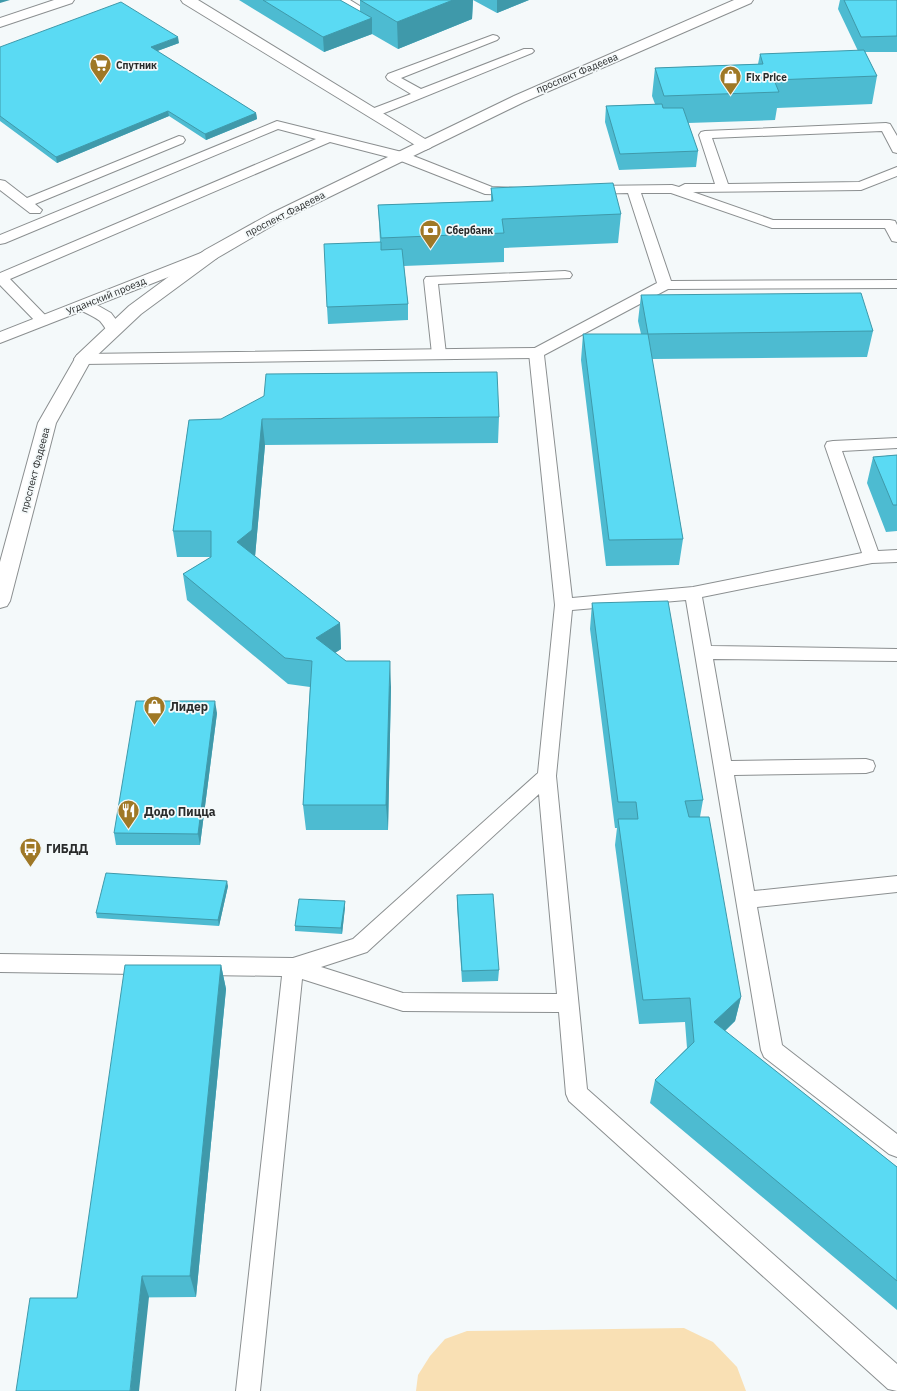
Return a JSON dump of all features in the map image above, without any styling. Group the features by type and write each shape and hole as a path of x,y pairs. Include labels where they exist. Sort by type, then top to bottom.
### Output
{"street":[{"path":"0,23 67,0"},
{"path":"188,0 425,145"},
{"name":"проспект Фадеева","path":"0,601 47,423 83,359 134,310 211,254 276,217 518,99 746,0"},
{"name":"Угданский проезд","path":"0,338 211,254"},
{"path":"82,305 99,312 108,318 114,329"},
{"path":"83,359 536,353"}],"lane":[{"path":"342,0 366,13"},
{"path":"420,94 392,77 493,38"},
{"path":"373,113 528,51"},
{"path":"0,240 277,126 401,156 490,192 530,191"},
{"path":"723,188 705,135 886,127 897,149"},
{"path":"43,321 0,278 328,138"},
{"path":"26,203 179,140"},
{"path":"578,190 861,186 897,171"},
{"path":"0,184 49,220"},
{"path":"633,189 665,285"},
{"path":"672,189 772,224 890,224 897,238"},
{"path":"439,354 431,280 564,275"},
{"path":"897,284 665,285 536,353 564,605 547,776 577,1094 897,1380"},
{"path":"872,557 832,446 897,443"},
{"path":"564,605 693,593 872,557 897,556"},
{"path":"693,593 772,1050 897,1147"},
{"path":"703,652 897,655"},
{"path":"724,768 866,766"},
{"path":"292,967 360,946 547,776"},
{"path":"747,900 897,884"},
{"path":"0,963 292,967 403,1002 569,1003"},
{"path":"248,1391 292,967"}],"shaded area":[{"path":"684,1328 713,1342 737,1367 746,1391 416,1391 418,1375 430,1356 445,1339 467,1331"}],"building":[{"path":"263,0 340,0 372,18 323,37"},
{"path":"360,0 453,0 397,22"},
{"path":"844,0 897,0 897,36 861,37"},
{"name":"Спутник","path":"121,2 178,37 151,47 256,113 205,134 168,111 56,157 0,116 0,47"},
{"path":"864,50 877,76 774,80 779,92 664,96 655,68 763,64 760,54"},
{"path":"662,104 663,108 683,108 698,151 620,154 606,106"},
{"path":"613,183 621,214 502,219 504,233 381,238 378,205 493,201 491,188"},
{"path":"381,242 381,250 402,249 408,304 327,307 324,244"},
{"path":"861,293 873,331 648,334 641,295"},
{"path":"583,334 648,334 683,539 609,540"},
{"path":"497,372 499,417 262,419 252,530 237,542 340,623 316,638 346,661 390,661 386,805 303,805 312,661 285,658 183,574 211,557 211,531 173,531 189,420 221,419 264,396 266,374"},
{"path":"897,455 897,505 893,505 873,457"},
{"path":"668,601 703,800 685,801 689,817 709,817 741,997 714,1022 897,1167 897,1281 655,1080 694,1042 690,998 643,1000 618,819 638,819 636,802 618,802 592,603"},
{"path":"136,701 215,701 198,834 114,833"},
{"path":"106,873 227,881 218,920 96,913"},
{"path":"493,894 499,970 462,971 457,895"},
{"path":"299,899 345,901 341,928 295,926"},
{"path":"125,965 221,965 190,1276 142,1276 130,1391 16,1391 30,1298 77,1298"}],"place":[{"name":"Спутник","path":"101,84"},
{"name":"Fix Price","path":"730,96"},
{"name":"Сбербанк","path":"430,250"},
{"name":"Лидер","path":"154,726"},
{"name":"Додо Пицца","path":"128,830"},
{"name":"ГИБДД","path":"30,868"}]}
